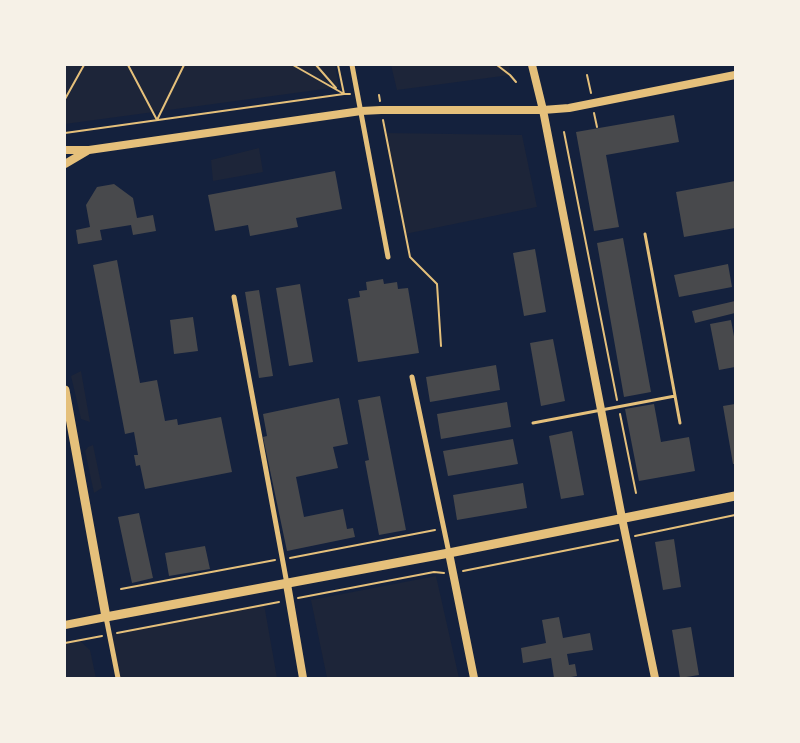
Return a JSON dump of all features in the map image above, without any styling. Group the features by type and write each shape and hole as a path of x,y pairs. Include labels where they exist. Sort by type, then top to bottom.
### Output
{"main road":[{"path":"65,390 106,617 449,554 735,496"}],"street":[{"path":"352,65 388,257"},
{"path":"532,65 543,110 655,678"},
{"path":"65,150 88,150 361,111 543,110 569,108 735,75"},
{"path":"65,164 88,150"},
{"path":"234,297 303,678"},
{"path":"412,377 474,678"},
{"path":"65,625 106,617 118,678"}],"lane":[{"path":"645,234 680,423"},
{"path":"533,423 675,396"}],"path":[{"path":"65,100 84,65"},
{"path":"128,65 157,120"},
{"path":"157,120 184,65"},
{"path":"293,65 344,94"},
{"path":"316,65 338,90"},
{"path":"338,65 344,94"},
{"path":"497,65 516,82"},
{"path":"587,75 591,93"},
{"path":"65,133 344,94 358,94"},
{"path":"381,110 384,133 410,257 437,284 441,346"},
{"path":"594,110 597,126"},
{"path":"564,132 636,493"},
{"path":"65,643 434,572 453,574 735,515"}],"shaded area":[{"path":"65,65 335,65 339,87 65,124"},
{"path":"391,65 509,65 510,75 397,90"},
{"path":"384,133 522,135 537,207 405,234"},
{"path":"259,148 263,172 213,181 211,160"},
{"path":"81,371 90,422 81,419 71,376"},
{"path":"93,445 102,488 94,493 85,451"},
{"path":"436,576 459,678 327,678 311,600"},
{"path":"264,604 277,678 118,678 109,634"},
{"path":"79,640 90,650 96,678 65,678 65,643"}],"building":[{"path":"674,115 679,142 606,155 619,227 594,231 576,132"},
{"path":"335,171 342,209 296,218 298,227 250,236 248,225 215,231 208,195"},
{"path":"735,181 735,228 684,237 676,192"},
{"path":"114,184 133,198 137,218 153,215 156,231 133,235 131,225 100,230 102,240 78,244 76,230 90,227 86,205 97,187"},
{"path":"623,238 651,392 624,397 597,243"},
{"path":"535,249 546,312 524,316 513,253"},
{"path":"117,260 140,383 157,380 165,421 177,419 178,425 221,417 232,472 145,489 140,465 136,466 134,455 138,455 134,432 125,434 93,265"},
{"path":"728,264 732,287 679,297 674,275"},
{"path":"383,279 384,284 397,282 398,289 408,288 419,353 358,362 348,299 360,297 359,291 367,290 366,282"},
{"path":"300,284 313,362 289,366 276,288"},
{"path":"259,290 273,376 259,378 245,292"},
{"path":"735,301 735,313 695,323 692,311"},
{"path":"193,317 198,351 174,354 170,320"},
{"path":"731,320 735,342 735,367 719,370 710,324"},
{"path":"553,339 565,401 541,406 530,343"},
{"path":"496,365 500,390 430,402 426,377"},
{"path":"380,396 406,530 379,535 365,461 369,460 358,400"},
{"path":"339,398 348,444 333,447 338,468 296,477 304,517 343,509 347,529 353,528 355,537 287,551 263,437 267,436 263,414"},
{"path":"507,402 511,427 441,439 437,414"},
{"path":"654,404 661,442 689,437 695,471 639,481 625,409"},
{"path":"735,404 735,464 733,464 723,406"},
{"path":"572,431 584,495 561,499 549,436"},
{"path":"513,439 518,464 448,476 443,451"},
{"path":"523,483 527,508 457,520 453,495"},
{"path":"139,513 153,578 132,583 118,517"},
{"path":"674,539 681,587 663,590 655,542"},
{"path":"205,546 210,569 169,576 165,553"},
{"path":"559,617 563,638 590,633 593,650 567,654 569,665 575,664 577,676 571,678 554,678 551,658 523,663 521,648 546,643 542,620"},
{"path":"691,627 699,675 680,678 672,630"}]}
